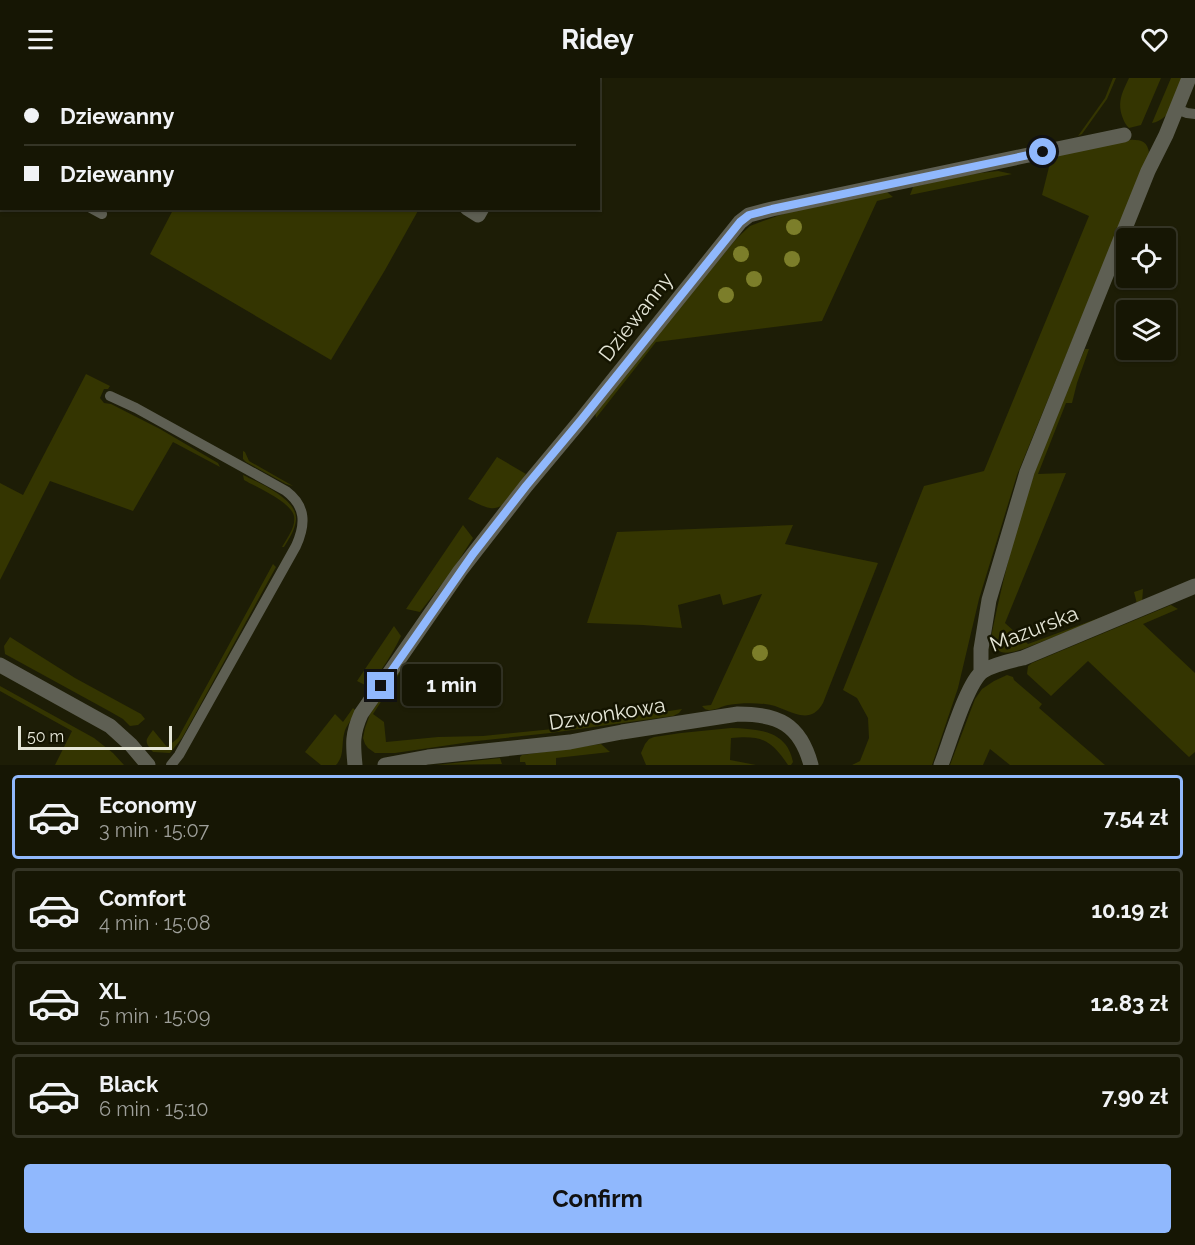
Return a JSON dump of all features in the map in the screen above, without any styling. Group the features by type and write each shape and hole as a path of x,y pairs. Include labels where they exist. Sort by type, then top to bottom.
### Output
{"street":[{"path":"981,672 981,649 989,600 1027,472 1148,171 1166,135 1189,78"},
{"name":"Dziewanny","path":"355,765 354,730 361,714 453,580 526,486 740,222 749,215 772,209 1124,135"},
{"path":"470,210 478,215 481,210"},
{"name":"Mazurska","path":"941,765 969,689 981,672 1001,663 1023,658 1195,586"},
{"path":"0,665 110,726 148,765"},
{"name":"Dzwonkowa","path":"385,765 428,757 570,742 738,714 750,714 775,718 787,725 804,745 811,765"}],"lane":[{"path":"1176,109 1195,114"},
{"path":"95,210 102,214"},
{"path":"110,396 136,408 285,491 294,498 302,513 302,529 296,546 184,746 171,765"}],"shaded area":[{"path":"1113,78 1116,78 1107,99 1082,134 1078,136 1105,98"},
{"path":"1129,78 1161,78 1141,125 1129,128 1122,116 1120,106 1121,96"},
{"path":"1171,78 1184,78 1169,112 1159,121 1152,123"},
{"path":"1127,140 1142,141 1147,145 1149,153 1118,228 1116,228 1116,234 1017,475 979,599 958,688 932,765 852,765 860,761 869,738 868,718 857,698 843,690 924,486 984,471 1089,216 1042,195 1050,163 1058,155"},
{"path":"998,171 1012,174 910,195 913,187 964,175"},
{"path":"887,192 893,197 877,201 822,321 656,342 596,418 595,412 654,337 737,238 750,226 786,213"},
{"path":"173,210 418,210 331,360 150,254"},
{"path":"1085,349 1089,349 1072,403 1066,403 1038,474 1066,473 1005,623 1028,644 1137,604 1134,592 1143,589 1142,603 1023,649 1007,653 999,651 991,637 1015,535 1041,455"},
{"path":"86,374 110,386 104,389 100,398 104,403 111,404 160,429 218,463 220,467 173,442 133,511 50,481 0,580 0,483 23,495"},
{"path":"243,451 249,461 293,486 246,462 243,459"},
{"path":"497,457 526,474 502,506 490,508 468,499"},
{"path":"243,475 276,493 291,505 295,512 296,520 292,534 284,547 282,547 294,524 294,516 287,505 244,480"},
{"path":"463,525 473,538 452,571 420,612 406,609"},
{"path":"793,525 785,544 878,563 823,703 817,711 810,715 796,714 765,704 733,704 710,710 702,706 711,705 762,594 723,605 720,594 678,605 682,628 587,623 617,532"},
{"path":"273,564 276,567 182,738 170,753 153,752 147,741 153,730 167,747 178,738"},
{"path":"1171,605 1178,609 1143,624 1195,673 1195,752 1189,757 1088,661 1051,696 1027,674 1028,666 1032,663"},
{"path":"394,626 401,636 382,669 369,687 357,681"},
{"path":"10,637 75,678 141,714 145,719 138,725 130,726 123,719 5,654 4,646"},
{"path":"398,671 401,671 373,714 384,722 386,742 553,729 682,709 673,716 395,753 375,753 365,744 363,738 365,728 370,714"},
{"path":"1007,675 1013,677 1042,704 1039,708 1105,765 1010,765 990,749 983,765 950,765 975,699 982,689"},
{"path":"0,686 94,738 124,765 55,765 72,731 0,691"},
{"path":"353,708 357,712 346,728 339,761 336,765 321,765 305,752 335,714 343,722"},
{"path":"731,728 751,729 778,737 790,751 793,762 788,765 771,745 751,737 731,738 730,760 756,765 646,765 641,753 649,739 654,737"},
{"path":"601,744 610,752 556,758 556,765 526,765 525,762 520,762 522,755"},
{"path":"500,758 502,764 436,765"}],"route":[{"path":"381,686 473,554 740,222 749,215 772,209 1043,152"}]}
